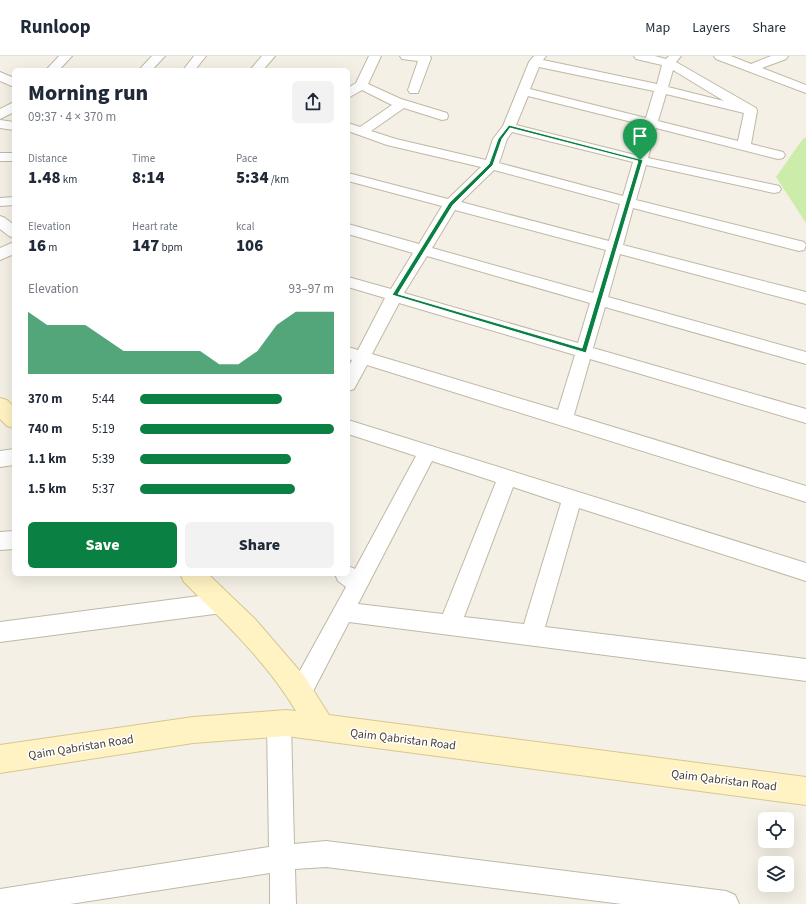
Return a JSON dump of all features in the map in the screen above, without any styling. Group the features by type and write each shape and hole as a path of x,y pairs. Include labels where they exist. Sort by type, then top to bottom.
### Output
{"street":[{"path":"54,68 66,56"},
{"path":"147,68 159,56"},
{"path":"191,68 200,56"},
{"path":"258,68 269,56"},
{"path":"350,93 361,85 374,56"},
{"path":"406,56 425,58 414,90"},
{"path":"640,56 672,59 751,111"},
{"path":"720,56 806,89"},
{"path":"751,68 782,56"},
{"path":"350,376 355,355 395,295 451,204 491,165 500,139 509,127 523,91 538,59 751,111"},
{"path":"564,419 661,89 672,59"},
{"path":"0,76 12,82"},
{"path":"361,85 402,104 442,116"},
{"path":"523,91 651,124 744,145 778,155"},
{"path":"362,131 402,104"},
{"path":"0,115 12,107"},
{"path":"744,145 751,111"},
{"path":"0,124 12,126"},
{"path":"509,127 640,160 774,189"},
{"path":"350,128 392,142 491,165 799,246"},
{"path":"0,157 12,157"},
{"path":"350,178 806,298"},
{"path":"0,202 12,201"},
{"path":"0,221 12,231"},
{"path":"350,230 806,358"},
{"path":"0,255 12,249"},
{"path":"350,283 806,416"},
{"path":"355,355 806,494"},
{"path":"0,406 12,418"},
{"path":"350,427 806,572"},
{"path":"300,693 344,612 352,579 428,452"},
{"path":"0,459 12,457"},
{"path":"450,625 507,477"},
{"path":"532,635 572,498"},
{"path":"0,541 12,540"},
{"path":"194,576 246,627 300,693 322,728"},
{"path":"0,632 222,603"},
{"path":"344,612 806,670"},
{"path":"279,724 283,904"},
{"name":"Qaim Qabristan Road","path":"0,759 193,730 279,724 322,728 806,791"},
{"path":"0,902 282,858 326,854 726,904"}],"green space":[{"path":"806,137 806,223 776,177 802,140"}],"route":[{"path":"509,127 640,160 584,351 395,295 451,204 491,165 500,139 509,127"}]}
